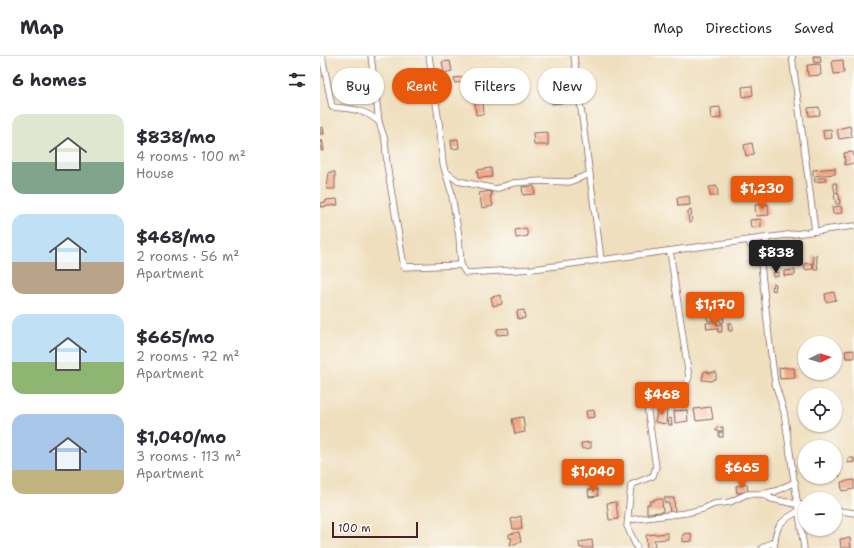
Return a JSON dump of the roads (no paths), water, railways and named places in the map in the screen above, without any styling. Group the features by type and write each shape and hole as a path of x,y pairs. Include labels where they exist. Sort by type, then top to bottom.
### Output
{"street":[{"path":"322,56 332,107 360,110 370,114 379,122"},
{"path":"371,56 379,122 385,140 387,165 404,267 461,265"},
{"path":"429,56 440,130 443,164 451,191 459,236 461,265 466,273 533,269 854,226"},
{"path":"574,56 601,259"},
{"path":"792,56 814,232"},
{"path":"446,172 458,181 496,189 513,183 540,181 569,182 590,174"},
{"path":"768,238 760,255 775,383 784,412 798,495"},
{"path":"748,240 751,246 760,255"},
{"path":"637,548 628,526 631,485 653,476 656,467 647,406 649,398 655,393 674,391 685,387 689,377 670,251"},
{"path":"628,520 686,513 704,509 714,504 730,502 747,494 762,494 776,491 795,482"},
{"path":"762,494 772,499 798,507"},
{"path":"774,548 778,526 785,518 798,510"},
{"path":"842,511 854,513"},
{"path":"803,536 804,548"},
{"path":"762,548 775,541"}]}
